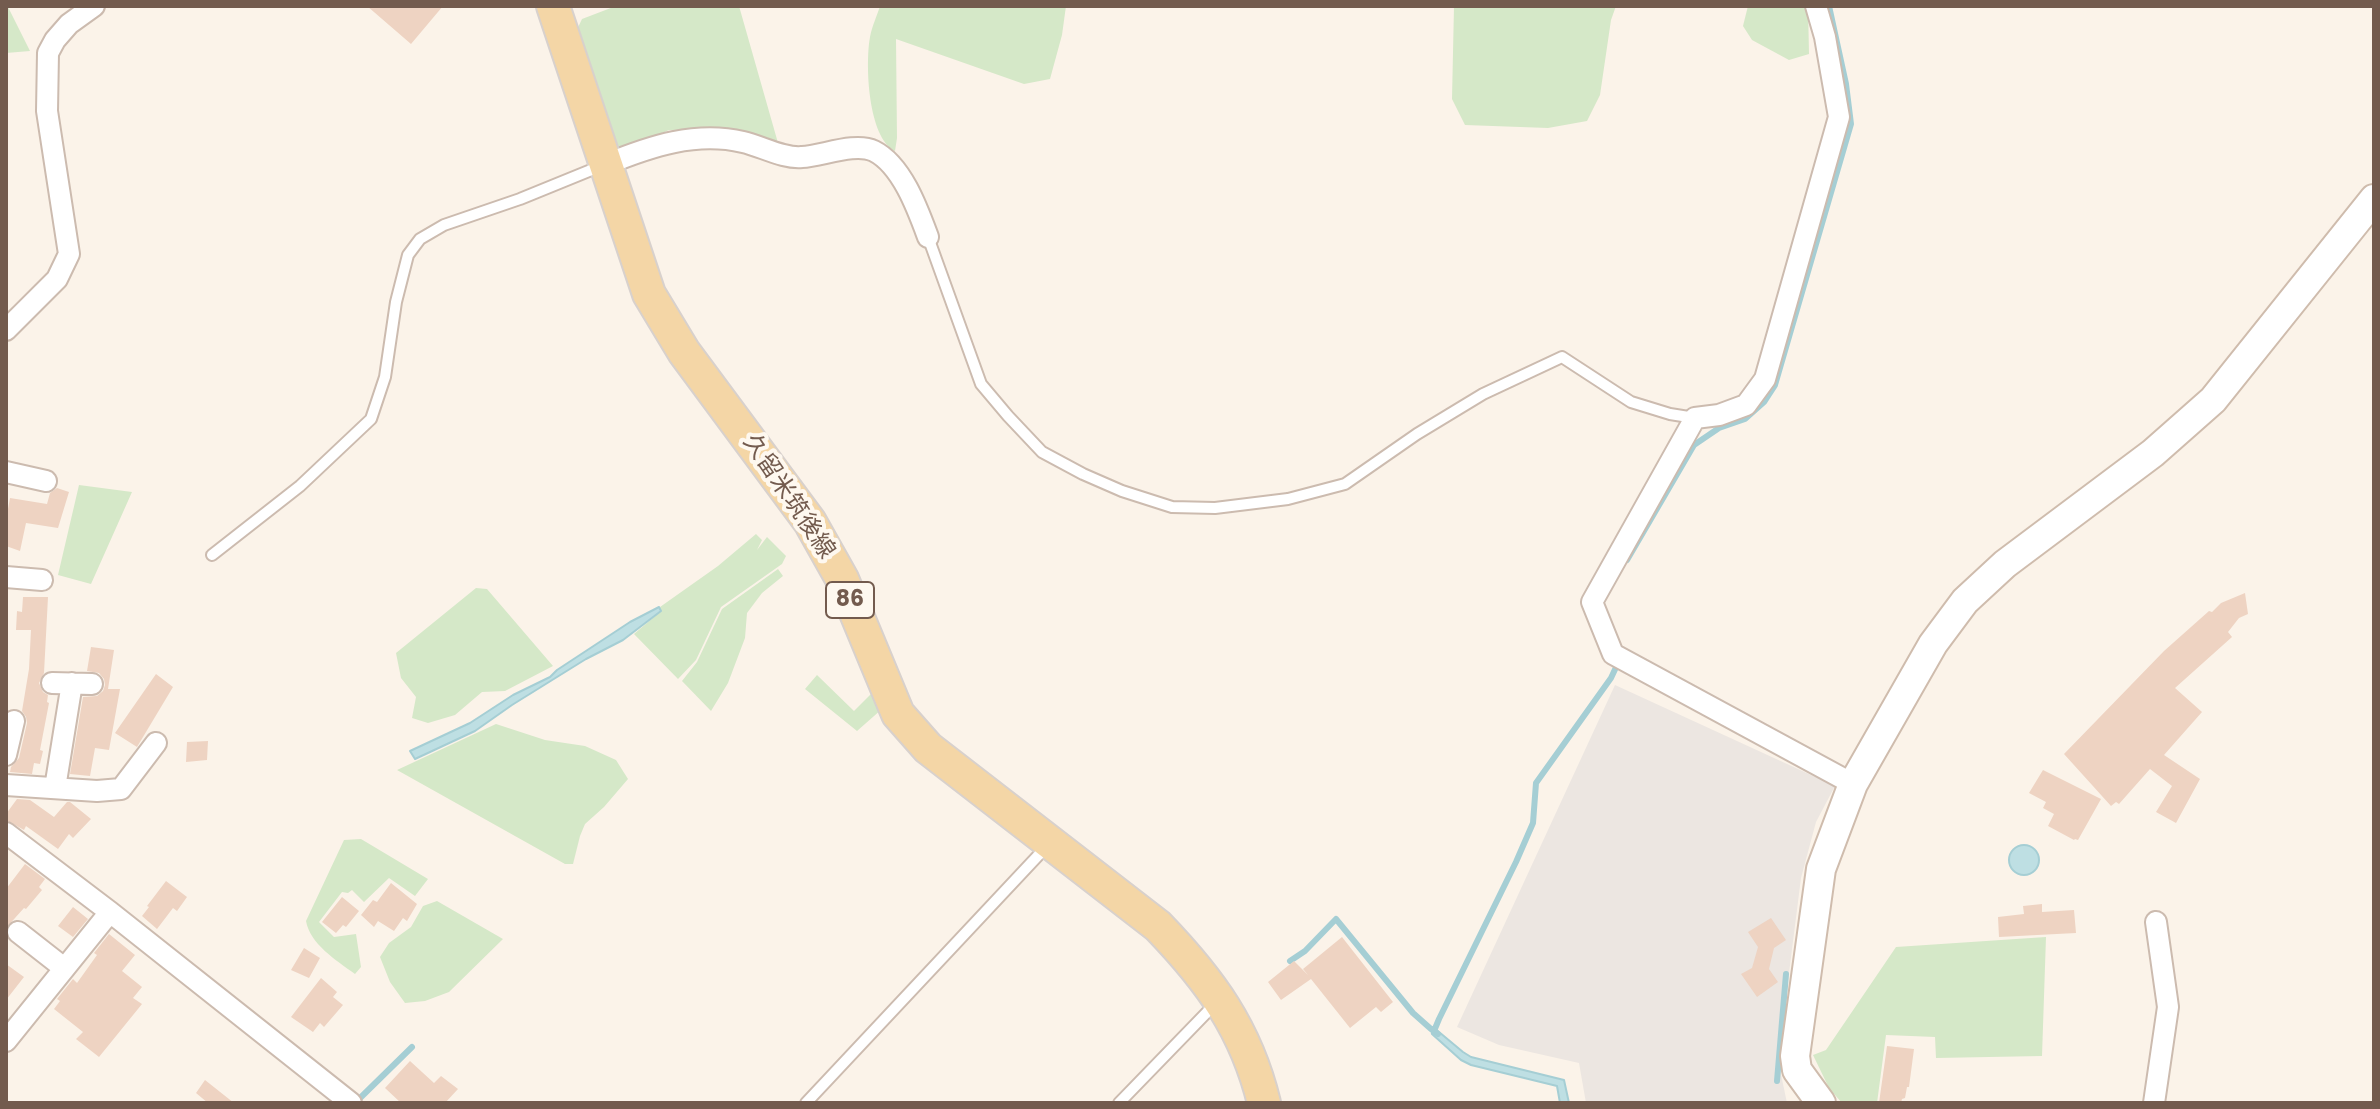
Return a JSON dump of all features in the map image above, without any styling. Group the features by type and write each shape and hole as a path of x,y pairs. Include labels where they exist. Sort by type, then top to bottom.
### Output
{"main road":[{"name":"久留米筑後線","path":"553,6 649,294 684,352 810,522 842,579 898,714 928,748 1158,926 1187,956 1234,1021 1256,1070 1264,1103"}],"street":[{"path":"6,330 57,279 69,254 47,111 48,53 69,24 94,6"},
{"path":"1816,6 1825,37 1839,117 1765,379 1746,405 1719,415 1695,418 1592,602 1613,654 1853,784"},
{"path":"607,164 651,146 704,138 741,141 799,158 852,148 873,150 896,170 916,204 928,237"},
{"path":"1815,1100 1797,1070 1795,1056 1821,869 1853,784 1933,644 1965,601 2005,564 2153,453 2213,400 2374,199"},
{"path":"6,472 46,481"},
{"path":"6,577 42,580"},
{"path":"55,788 72,683"},
{"path":"6,755 14,721"},
{"path":"6,785 97,791 121,789 156,743"},
{"path":"6,833 351,1103"},
{"path":"6,1041 110,912"},
{"path":"2154,1103 2168,1007 2156,922"},
{"path":"18,932 64,968"}],"lane":[{"path":"212,555 300,486 371,419 385,377 396,302 405,266 408,255 420,239 444,225 607,164"},
{"path":"928,237 981,384 1008,416 1042,452 1122,491 1172,507 1215,508 1288,499 1345,484 1417,434 1483,394 1562,357 1631,402 1695,418"},
{"path":"806,1103 1051,843"},
{"path":"1119,1103 1220,999"}],"shaded area":[{"path":"1615,685 1835,786 1816,822 1801,878 1778,1060 1787,1103 1586,1103 1579,1063 1499,1045 1457,1027"}],"green space":[{"path":"616,6 739,6 778,143 732,129 669,130 616,153 574,36 582,19"},
{"path":"880,6 1066,6 1050,79 1024,84 896,39 895,151 879,132 870,99 870,37"},
{"path":"1454,6 1616,6 1611,20 1600,95 1587,121 1548,128 1465,125 1452,99"},
{"path":"1748,6 1808,6 1809,54 1789,60 1752,40 1743,26"},
{"path":"8,7 30,51 6,53"},
{"path":"79,485 132,492 91,584 58,575"},
{"path":"756,534 762,540 757,550 767,537 786,556 782,564 721,607 696,660 678,679 634,634 661,611 660,607 718,566"},
{"path":"778,569 783,576 762,593 747,613 745,638 728,683 711,711 682,681 697,662 722,609"},
{"path":"476,588 487,589 553,666 505,691 482,692 455,715 428,723 412,718 416,697 401,678 396,653"},
{"path":"817,675 854,711 874,691 882,709 857,731 805,689"},
{"path":"496,724 545,740 585,746 616,760 628,779 585,824 573,864 565,864 397,770"},
{"path":"361,839 428,879 415,896 389,878 364,902 352,890 342,892 319,922 334,937 356,934 361,967 355,974 318,944 306,921 344,840"},
{"path":"437,901 503,939 449,992 425,1001 405,1003 390,982 380,957 389,943 411,927 423,906"},
{"path":"2046,937 2042,1056 1936,1058 1935,1037 1886,1035 1877,1103 1842,1103 1829,1088 1813,1055 1826,1050 1896,947"}],"water":[{"path":"659,607 661,611 623,640 586,659 475,731 415,759 410,751 470,723 513,695 550,677 630,622"},
{"path":"2024,845 2035,849 2039,860 2035,871 2024,875 2013,871 2009,860 2013,849"},
{"path":"1433,1027 1471,1057 1564,1080 1569,1103 1560,1103 1557,1086 1461,1060 1432,1034"}],"building":[{"path":"367,6 443,6 411,44"},
{"path":"57,488 69,492 58,528 26,523 20,551 6,546 10,498 47,504 50,493"},
{"path":"2245,593 2248,614 2239,618 2228,632 2232,637 2175,688 2202,712 2164,755 2200,779 2176,823 2156,812 2172,786 2150,769 2119,804 2116,802 2111,806 2064,754 2164,651 2209,611"},
{"path":"23,597 48,597 44,673 39,683 48,695 49,703 40,764 34,763 32,774 10,772 19,758 27,723 22,711 31,630 16,630 17,611 22,612"},
{"path":"91,647 114,650 108,689 120,689 109,750 95,748 90,776 70,774 83,697 97,696 105,685 99,673 87,671"},
{"path":"156,674 173,687 137,747 115,733"},
{"path":"208,741 207,760 186,762 187,742"},
{"path":"2043,770 2101,799 2078,840 2048,826 2054,814 2043,808 2046,802 2029,793"},
{"path":"17,799 30,800 54,817 70,802 91,819 73,838 69,834 58,849 26,826 24,830 6,820 6,814"},
{"path":"25,864 45,879 39,887 42,890 6,928 6,889"},
{"path":"166,881 187,897 177,911 173,908 157,929 142,916"},
{"path":"391,883 417,904 407,921 403,918 394,931 378,921 374,927 361,915 373,900 377,902"},
{"path":"342,897 359,911 346,927 343,925 336,933 322,922"},
{"path":"2042,904 2042,912 2074,910 2076,933 1999,937 1998,917 2024,914 2023,906"},
{"path":"73,907 88,919 73,937 58,926"},
{"path":"1771,918 1786,940 1774,948 1769,969 1778,982 1757,997 1741,974 1752,968 1758,947 1748,932"},
{"path":"109,934 135,955 122,971 142,987 133,998 142,1004 99,1057 76,1039 83,1032 54,1009 60,1001 57,999 73,979 77,983"},
{"path":"1342,937 1393,1002 1381,1012 1376,1007 1350,1028 1311,979 1281,1000 1268,982 1294,961 1308,975 1303,969"},
{"path":"304,948 320,958 309,978 291,970"},
{"path":"6,964 24,977 6,1000"},
{"path":"321,978 337,992 333,997 343,1005 324,1027 320,1023 313,1032 291,1017"},
{"path":"1887,1046 1914,1049 1909,1087 1901,1103 1879,1103"},
{"path":"410,1061 434,1083 441,1076 458,1089 445,1103 401,1103 385,1088"},
{"path":"205,1080 234,1103 208,1103 196,1093"}],"waterway":[{"path":"1627,560 1694,445 1719,428 1745,419 1764,402 1775,385 1851,124 1846,84 1829,6"},
{"path":"1438,1034 1434,1031 1439,1019 1533,823 1536,783 1611,678 1618,663"},
{"path":"1290,961 1305,951 1336,919 1413,1013 1431,1029"},
{"path":"1777,1081 1786,974"},
{"path":"355,1103 412,1047"}]}
